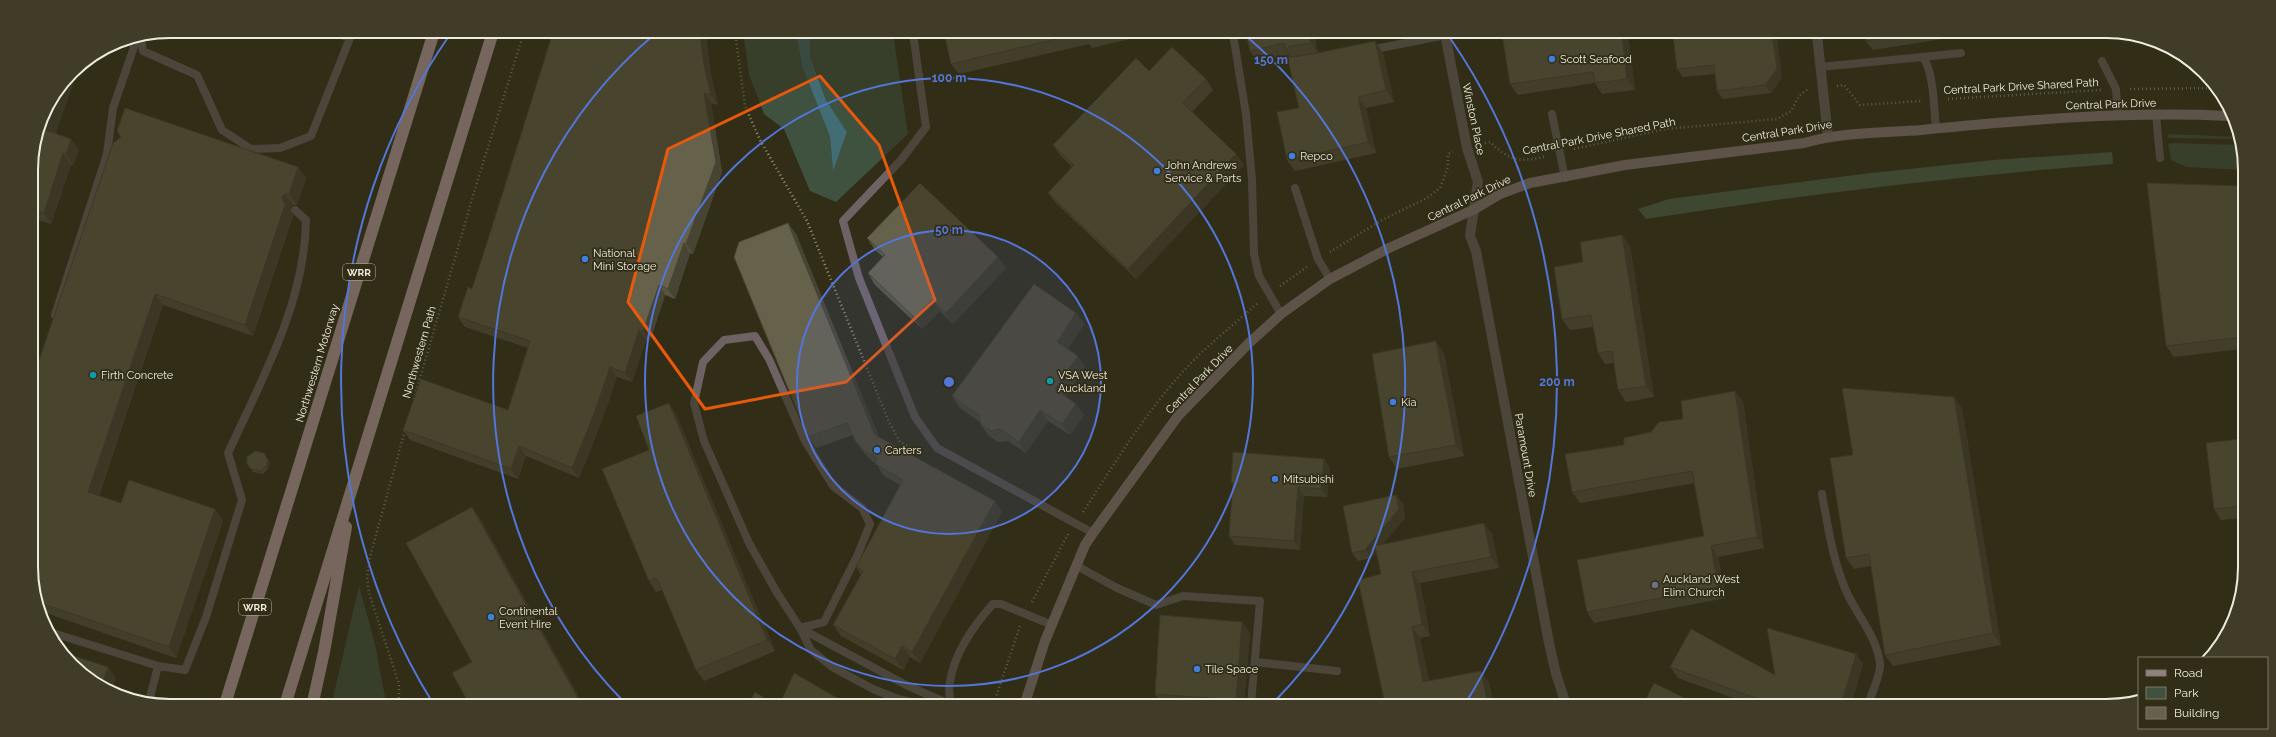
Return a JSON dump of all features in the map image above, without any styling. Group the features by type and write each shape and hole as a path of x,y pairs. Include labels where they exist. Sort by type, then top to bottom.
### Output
{"highway":[{"name":"Northwestern Motorway","path":"227,699 432,38"},
{"path":"287,699 491,38"},
{"path":"314,699 324,652 356,474"}],"main road":[{"name":"Central Park Drive","path":"1026,699 1052,625 1093,533 1178,416 1249,343 1281,314 1330,279 1389,248 1475,209 1500,194 1530,183 1565,178 1625,165 1804,143 1828,136 2118,115 2156,114 2226,116"}],"street":[{"name":"Winston Place","path":"1446,38 1467,148 1478,182 1475,209"},
{"path":"1817,38 1828,136"},
{"name":"Paramount Drive","path":"1475,209 1470,236 1476,251 1498,361 1549,643 1556,674 1564,699"}],"lane":[{"path":"142,42 143,51 197,75 222,130 251,149 280,148 311,136 350,38"},
{"path":"914,38 926,127 901,160 843,221 858,278 915,416 937,448 1093,533"},
{"path":"1234,38 1246,114 1252,180 1254,254 1259,276 1281,314"},
{"path":"1358,52 1426,38"},
{"path":"52,324 107,154 113,108 135,43"},
{"path":"1820,67 1961,53"},
{"path":"1922,57 1928,66 1936,128"},
{"path":"2102,61 2116,89 2118,115"},
{"path":"1552,114 1561,152 1565,178"},
{"path":"2156,114 2160,158"},
{"path":"107,154 123,147"},
{"path":"1295,188 1318,259 1330,279"},
{"path":"57,634 158,666 184,670 206,617 242,500 228,453 267,369 296,292 306,242 306,220 295,210"},
{"path":"800,628 824,622 858,554 870,524 862,508 833,486 805,441 769,359 755,336 724,340 703,362 694,403 704,441 749,543 776,591 800,628 811,650 832,667 874,689 898,699"},
{"path":"1822,494 1838,567 1848,594 1874,640 1880,665 1870,699"},
{"path":"1077,566 1117,588 1156,605 1183,596 1260,601 1251,699"},
{"path":"949,699 949,682 965,642 993,604 1001,604 1052,625"},
{"path":"800,628 906,686 939,699"},
{"path":"1255,662 1337,671"},
{"path":"150,697 158,666"}],"path":[{"name":"Northwestern Path","path":"413,403 475,189 522,38"},
{"name":"Central Park Drive Shared Path","path":"1837,86 1844,85 1860,105 2116,89 2209,88"},
{"name":"Central Park Drive Shared Path","path":"1484,143 1490,142 1509,157 1523,160 1665,129 1776,119 1791,111 1799,96 1806,90"},
{"path":"1448,154 1453,152"},
{"path":"399,699 400,684 369,593 367,577 375,537 406,426"}],"highlighted area":[{"path":"820,76 879,145 935,300 846,382 705,409 628,302 668,149"}],"green space":[{"path":"744,38 797,38 802,66 830,137 833,170 847,132 826,100 810,56 811,38 894,38 908,134 836,202 810,191 784,129 764,114 749,75"},
{"path":"2169,134 2233,137 2234,139 2167,138"},
{"path":"2168,144 2235,145 2238,170 2186,167 2171,160"},
{"path":"2112,152 2113,164 1996,174 1879,187 1646,219 1638,209 1669,199 1862,174 1993,160"},
{"path":"359,586 375,644 385,699 333,699"}],"water":[{"path":"797,38 811,38 810,56 826,100 847,132 833,171 830,137 802,66"}],"building":[{"name":"National Mini Storage","path":"551,38 701,38 704,65 711,95 704,93 716,162 686,244 684,243 668,289 659,285 643,331 639,330 625,373 610,367 594,414 572,468 519,446 511,469 403,430 421,379 508,410 530,341 458,317 468,287 472,289"},
{"path":"945,38 1060,38 951,64"},
{"path":"1247,38 1310,38 1311,43 1290,46 1286,50 1284,43 1250,51"},
{"name":"Scott Seafood","path":"1503,38 1622,38 1627,79 1595,83 1593,72 1510,84"},
{"path":"1673,38 1772,38 1777,69 1765,85 1717,91 1714,65 1677,69"},
{"path":"1866,38 1886,38 1866,41"},
{"path":"1375,41 1386,90 1358,97 1368,142 1287,160 1277,112 1299,108 1287,56 1292,57 1313,54"},
{"name":"John Andrews Service & Parts","path":"1172,47 1206,79 1183,103 1236,154 1128,269 1048,193 1074,165 1053,145 1136,58 1149,71"},
{"name":"Firth Concrete","path":"125,108 298,167 289,194 285,194 282,197 285,205 245,325 155,294 88,492 121,503 129,480 215,509 169,647 44,604 39,584 38,363 113,143 121,137 117,131"},
{"path":"49,117 45,130 71,139 66,154 63,153 44,213 38,211 38,162 43,136 48,120"},
{"path":"920,183 998,257 946,313 932,300 915,318 868,273 885,255 867,238"},
{"path":"2147,183 2238,186 2238,337 2166,346"},
{"name":"Carters","path":"788,223 875,435 995,501 912,652 902,646 895,659 833,625 863,571 856,567 903,480 875,464 877,458 865,451 856,442 847,423 808,437 734,257 739,242"},
{"path":"1622,235 1646,386 1618,390 1612,351 1598,353 1591,315 1562,319 1554,267 1583,262 1580,242"},
{"name":"VSA West Auckland","path":"1034,284 1076,313 1057,342 1078,356 1055,389 1076,404 1062,424 1040,410 1019,442 1000,429 991,431 981,425 979,415 952,396"},
{"path":"1436,341 1456,445 1389,457 1372,354"},
{"path":"1842,388 1954,397 1993,633 1885,655 1869,554 1846,558 1830,458 1853,455"},
{"path":"1735,391 1757,537 1711,546 1718,587 1587,612 1577,560 1704,536 1692,471 1572,492 1565,454 1624,445 1624,438 1651,432 1659,422 1683,419 1681,401"},
{"path":"669,403 767,640 696,670 657,578 649,581 602,469 649,450 636,416"},
{"path":"2238,439 2238,506 2214,509 2206,443"},
{"path":"255,451 264,453 268,460 266,466 261,471 251,469 247,464 247,457"},
{"path":"1233,452 1324,459 1321,489 1298,487 1294,541 1229,536 1233,482 1231,482"},
{"path":"1396,495 1399,509 1365,550 1352,553 1343,506"},
{"name":"Continental Event Hire","path":"472,507 578,699 466,699 452,673 472,662 406,543"},
{"path":"1484,523 1491,557 1412,572 1422,624 1412,627 1423,682 1481,671 1487,699 1384,699 1358,580 1381,574 1375,546"},
{"path":"1160,615 1242,622 1236,699 1155,694"},
{"path":"1767,628 1856,654 1843,699 1758,699 1670,667 1691,629 1775,675"},
{"path":"72,655 108,667 103,681 90,672"},
{"path":"794,673 839,699 782,699"},
{"path":"1654,683 1687,699 1646,699"},
{"path":"755,692 766,699 751,699"}],"place":[{"name":"Scott Seafood","path":"1552,59"},
{"name":"Repco","path":"1292,156"},
{"name":"John Andrews Service & Parts","path":"1157,171"},
{"name":"National Mini Storage","path":"585,259"},
{"name":"Firth Concrete","path":"93,375"},
{"name":"VSA West Auckland","path":"1050,381"},
{"name":"Kia","path":"1393,402"},
{"name":"Carters","path":"877,450"},
{"name":"Mitsubishi","path":"1275,479"},
{"name":"Auckland West Elim Church","path":"1655,585"},
{"name":"Continental Event Hire","path":"491,617"},
{"name":"Tile Space","path":"1197,669"}]}
